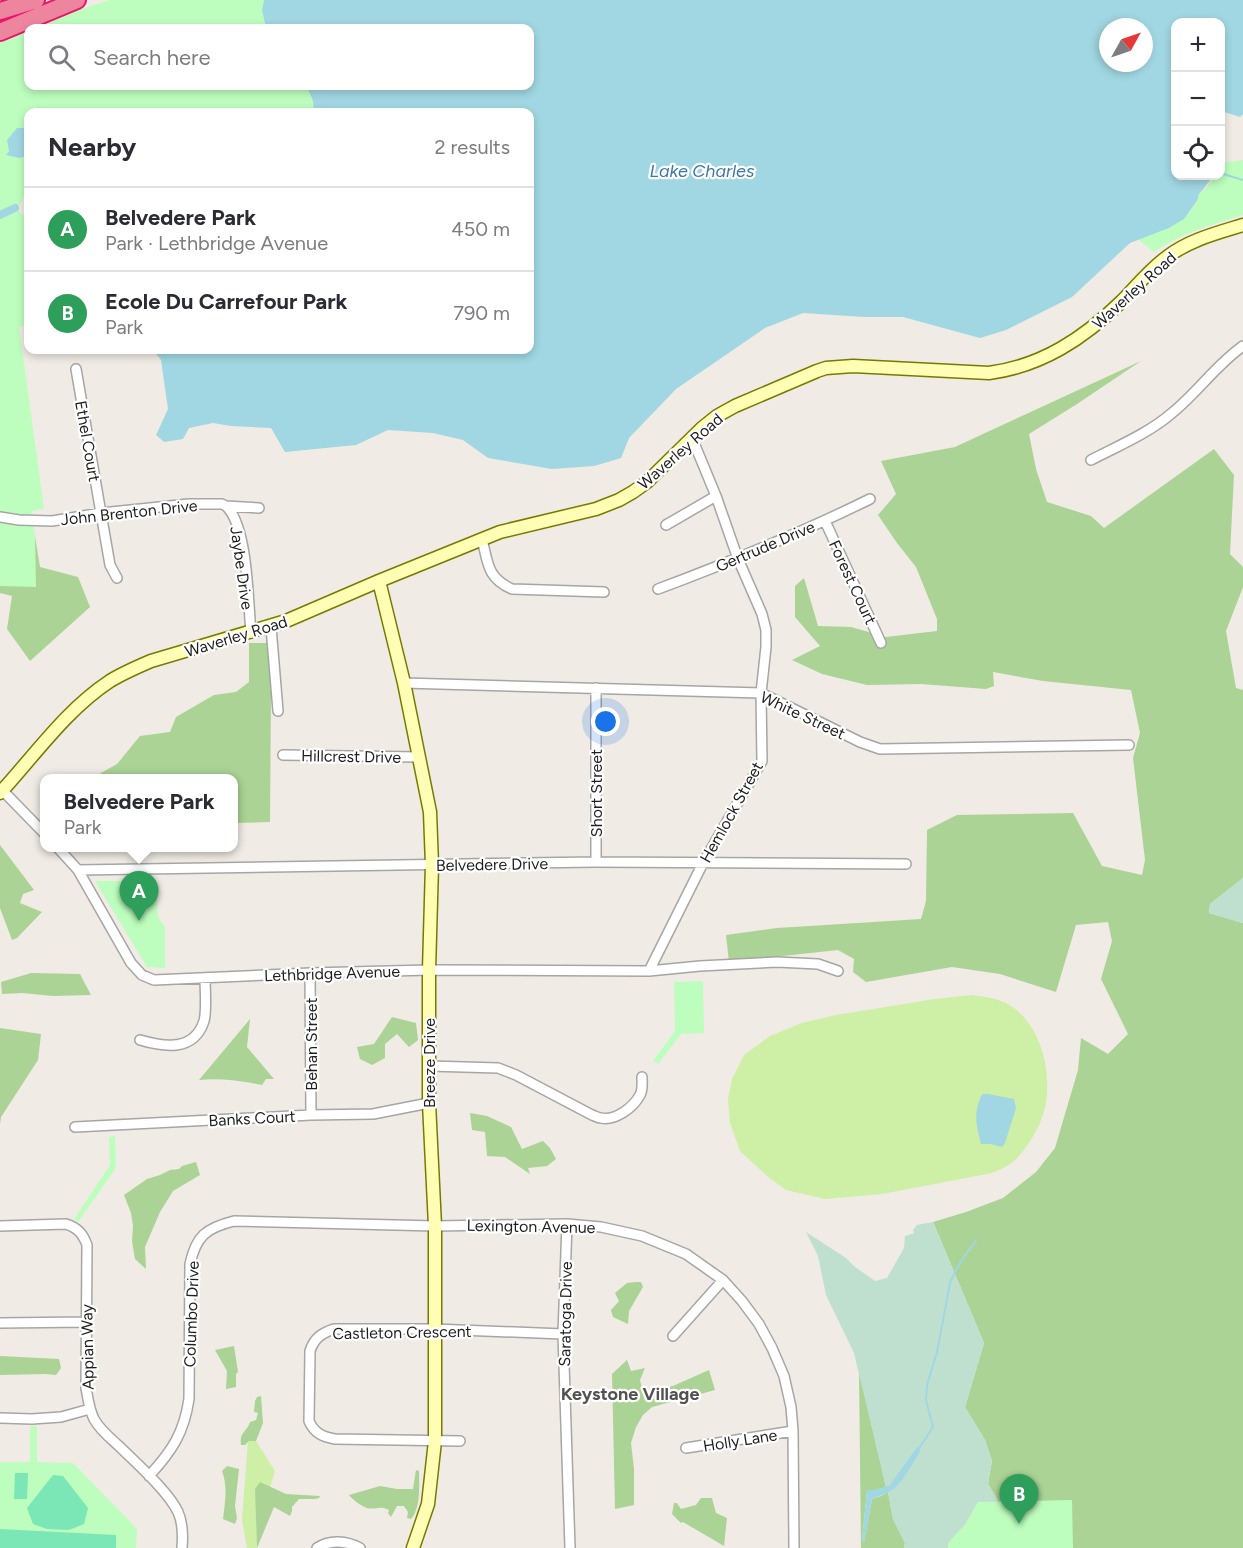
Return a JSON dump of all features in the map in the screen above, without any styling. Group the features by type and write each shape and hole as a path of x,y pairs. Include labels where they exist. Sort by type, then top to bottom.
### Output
{"highway":[{"path":"0,11 36,0"},
{"path":"0,32 77,0"}],"main road":[{"name":"Waverley Road","path":"1,792 72,712 111,680 129,670 271,627 500,532 596,509 619,500 647,482 717,416 735,406 826,368 872,366 989,373 1040,360 1070,344 1095,326 1168,256 1195,242 1243,225"},
{"name":"Breeze Drive","path":"379,581 404,683 430,812 432,865 429,1103 435,1226 435,1441 428,1504 413,1548"}],"street":[{"path":"1091,460 1163,421 1243,346"},
{"name":"Ethel Court","path":"76,369 110,565 117,578"},
{"name":"Hemlock Street","path":"649,971 703,863 762,761 761,693 766,630 762,614 738,559 716,496 692,438"},
{"path":"666,525 716,496"},
{"name":"Gertrude Drive","path":"658,589 738,559 870,499"},
{"name":"John Brenton Drive","path":"0,517 52,521 101,513 189,504 222,504 259,508"},
{"name":"Jaybe Drive","path":"226,506 232,511 238,524 245,559 251,633"},
{"name":"Forest Court","path":"825,521 881,643"},
{"path":"482,539 494,576 499,582 512,589 604,592"},
{"path":"271,627 278,711"},
{"name":"White Street","path":"404,683 761,693 860,742 880,748 1129,746"},
{"name":"Short Street","path":"596,688 596,862"},
{"name":"Hillcrest Drive","path":"283,755 419,757"},
{"path":"1,792 40,829"},
{"name":"Lethbridge Avenue","path":"62,852 78,870 131,963 142,975 154,980 429,970 649,971 777,962 818,964 838,971"},
{"name":"Belvedere Drive","path":"78,870 596,862 906,864"},
{"name":"Behan Street","path":"310,973 311,1115"},
{"path":"140,1040 170,1046 185,1043 194,1038 205,1019 205,978"},
{"path":"429,1066 498,1068 602,1119 613,1118 633,1104 641,1094 642,1077"},
{"name":"Banks Court","path":"75,1127 373,1114 429,1103"},
{"name":"Columbo Drive","path":"149,1476 168,1454 186,1418 189,1399 190,1264 193,1251 202,1236 211,1228 234,1221 435,1226"},
{"name":"Appian Way","path":"0,1226 66,1224 74,1226 81,1232 87,1245 86,1388 90,1409 104,1432 149,1476 178,1512 182,1526 182,1548"},
{"name":"Lexington Avenue","path":"435,1226 567,1224 601,1227 642,1236 687,1254 723,1280 759,1323 784,1376 791,1407 793,1431 794,1548"},
{"name":"Saratoga Drive","path":"567,1224 563,1334 570,1548"},
{"path":"673,1336 723,1280"},
{"path":"0,1323 86,1322"},
{"name":"Castleton Crescent","path":"460,1441 335,1439 318,1434 309,1421 312,1343 319,1336 334,1329 434,1329 563,1334"},
{"path":"0,1418 61,1417 90,1409"},
{"name":"Holly Lane","path":"686,1448 793,1431"},
{"path":"317,1548 321,1545 339,1542 360,1548"}],"green space":[{"path":"110,0 264,0 262,10 265,24 32,24"},
{"path":"24,27 24,90 308,90 313,102 313,108 24,108 24,129 15,132 7,140 9,151 6,155 24,157 24,196 16,208 24,214 24,326 19,327 44,509 31,511 35,536 36,587 0,586 0,34"},
{"path":"1243,160 1243,215 1186,234 1154,252 1138,239 1166,229 1183,218 1196,203 1199,194 1213,180 1225,180 1225,162"},
{"path":"1141,361 1029,434 1036,469 1047,502 1091,516 1104,528 1214,449 1234,475 1230,554 1243,567 1243,587 1226,631 1236,688 1243,690 1243,878 1210,904 1209,913 1243,923 1243,1548 948,1548 948,1543 998,1501 988,1484 992,1461 985,1440 965,1407 984,1343 933,1222 1003,1198 1036,1172 1055,1148 1078,1070 1081,1038 1108,1054 1128,1034 1101,979 1112,941 1108,922 1076,925 1056,992 1000,974 952,967 866,982 853,972 854,959 838,950 729,962 726,935 777,928 921,919 926,901 927,830 957,815 1073,813 1102,866 1142,875 1145,860 1133,758 1140,733 1131,690 1043,681 993,672 994,686 986,689 921,684 867,685 822,674 792,660 820,646 795,617 795,586 804,578 818,626 851,627 886,637 937,631 937,619 916,567 878,515 896,494 881,461 955,447"},
{"path":"0,530 35,536 40,567 78,577 90,607 30,661 7,629 12,596 0,593"},
{"path":"249,643 267,643 271,691 270,822 238,823 238,774 100,774 117,764 140,736 170,732 176,717 214,695 236,692 249,682"},
{"path":"0,845 34,890 23,894 20,903 42,912 17,938 12,940 0,908"},
{"path":"1243,878 1243,923 1209,913 1210,904"},
{"path":"95,881 155,881 158,917 165,927 165,968 147,967"},
{"path":"31,973 80,974 91,995 2,994 1,982"},
{"path":"703,981 704,1033 681,1034 658,1064 653,1061 675,1031 674,982"},
{"path":"971,995 992,998 1011,1006 1030,1025 1042,1049 1047,1089 1042,1117 1026,1147 1011,1164 992,1173 882,1194 825,1199 786,1190 740,1151 730,1123 728,1099 732,1079 744,1055 770,1036 802,1023 836,1015"},
{"path":"392,1017 416,1023 418,1040 409,1047 397,1034 385,1044 385,1058 372,1065 360,1059 357,1047 374,1044"},
{"path":"250,1019 247,1047 274,1079 266,1079 262,1085 231,1080 199,1080"},
{"path":"0,1028 41,1034 38,1060 1,1117 0,1124"},
{"path":"470,1113 487,1116 511,1127 522,1149 543,1141 556,1159 547,1166 528,1168 530,1174 505,1157 487,1156 485,1132 472,1130"},
{"path":"115,1136 115,1169 78,1222 74,1219 110,1165 109,1137"},
{"path":"196,1162 200,1175 173,1191 160,1212 145,1247 146,1269 135,1259 131,1213 124,1195 147,1179"},
{"path":"933,1222 984,1343 965,1407 985,1440 992,1461 988,1484 998,1502 978,1502 965,1525 948,1543 948,1548 904,1548 905,1543 893,1519 888,1492 896,1487 916,1458 886,1487 854,1353 826,1295 818,1256 806,1232 846,1258 875,1281 887,1278 904,1248 905,1236 914,1233 913,1230 917,1225"},
{"path":"641,1282 643,1287 629,1311 628,1324 613,1317 611,1310 619,1301 615,1293 627,1283"},
{"path":"234,1346 238,1372 236,1387 226,1389 227,1371 215,1350"},
{"path":"0,1356 59,1359 61,1368 56,1375 0,1375"},
{"path":"627,1360 631,1371 645,1368 640,1380 645,1401 653,1389 673,1386 709,1370 715,1390 652,1407 643,1415 631,1443 634,1505 615,1509 612,1374"},
{"path":"859,1370 886,1487 867,1491 862,1540 864,1542 872,1499 888,1492 893,1519 905,1543 904,1548 861,1548"},
{"path":"261,1396 263,1423 256,1441 249,1441 241,1445 242,1435 250,1422 256,1420 258,1413 254,1412 255,1401"},
{"path":"30,1426 37,1426 37,1462 73,1463 137,1529 136,1548 0,1548 0,1462 30,1462"},
{"path":"248,1441 256,1441 275,1471 270,1487 260,1482 256,1513 257,1548 247,1548 242,1520"},
{"path":"227,1466 239,1469 235,1524 223,1519 225,1489 222,1471"},
{"path":"416,1470 419,1471 419,1496 411,1519 407,1518 408,1512 404,1506 397,1506 391,1517 389,1510 367,1508 357,1503 349,1495 380,1486 413,1489"},
{"path":"15,1473 28,1473 27,1499 14,1499"},
{"path":"53,1475 63,1476 88,1508 84,1524 69,1530 47,1529 33,1524 27,1508"},
{"path":"260,1482 286,1494 320,1496 315,1499 299,1499 292,1507 290,1516 274,1507 257,1548 255,1489"},
{"path":"701,1498 712,1498 716,1513 727,1518 724,1546 683,1522 681,1523 672,1514 674,1503 677,1503 681,1509 696,1505"},
{"path":"1072,1500 1073,1548 948,1548 948,1543 965,1525 978,1502"},
{"path":"0,1529 116,1535 116,1548 0,1548"}],"water":[{"name":"Lake Charles","path":"264,0 1243,0 1243,114 1240,117 1225,112 1225,18 1171,18 1171,180 1210,180 1184,219 1169,228 1130,243 1072,297 1006,330 980,338 903,317 803,313 765,328 676,389 629,438 621,458 594,466 552,469 488,458 463,440 433,433 388,430 356,445 285,452 271,428 213,423 189,428 183,439 164,442 156,435 168,409 161,360 156,354 534,354 534,108 313,108 308,90 534,90 534,24 265,24 262,10"},
{"path":"17,128 24,128 24,157 6,155 9,151 7,140"},
{"path":"982,1094 1014,1099 1016,1108 1002,1147 981,1144 976,1119"},
{"path":"917,1447 920,1451 898,1485 872,1499 864,1543 862,1540 867,1490 876,1490 890,1485"}],"waterway":[{"path":"1225,175 1243,180"},
{"path":"0,215 15,208"},
{"path":"918,1450 933,1427 926,1400 927,1385 937,1352 950,1283 963,1258 976,1241"}],"place":[{"name":"Belvedere Park","path":"139,921"},
{"name":"Ecole Du Carrefour Park","path":"1019,1524"}],"district":[{"name":"Keystone Village","path":"630,1394"}]}
